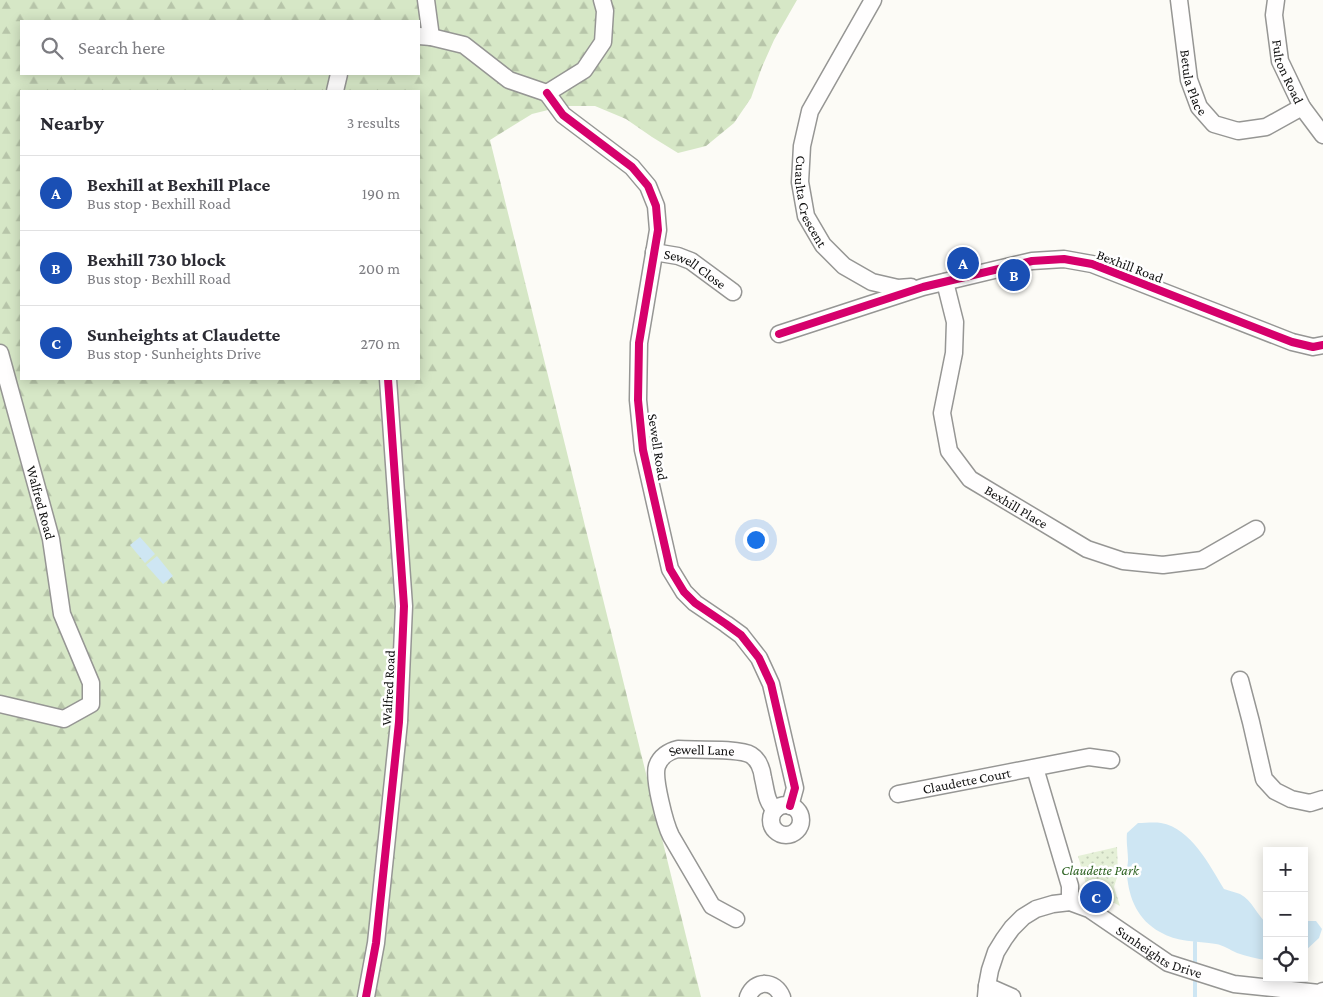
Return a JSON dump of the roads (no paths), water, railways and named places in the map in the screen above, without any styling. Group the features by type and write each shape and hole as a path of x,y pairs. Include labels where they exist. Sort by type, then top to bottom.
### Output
{"street":[{"path":"426,0 425,37 464,45 509,80 547,93 584,70 603,42 605,11 602,0"},
{"name":"Cuaulta Crescent","path":"873,0 810,111 802,146 801,190 806,216 823,245 844,266 872,282 898,288 923,287"},
{"name":"Betula Place","path":"1179,0 1189,80 1199,108 1214,124 1238,132 1266,127 1302,107"},
{"name":"Fulton Road","path":"1276,0 1274,15 1280,61 1302,107 1323,135"},
{"path":"335,90 339,75"},
{"name":"Sewell Road","path":"547,93 563,115 632,167 648,186 656,206 658,230 639,343 638,400 642,450 670,569 684,592 695,603 741,635 759,658 766,671 771,684 795,788 782,808"},
{"name":"Sewell Close","path":"654,252 684,257 733,292"},
{"name":"Bexhill Road","path":"779,334 923,287 1032,261 1064,259 1092,264 1292,342 1314,346 1323,345"},
{"name":"Bexhill Place","path":"945,282 955,322 954,353 942,413 949,451 970,479 1087,548 1123,562 1162,565 1202,560 1256,529"},
{"name":"Walfred Road","path":"0,354 51,539 62,614 91,683 91,690 90,704 64,719 0,704"},
{"name":"Walfred Road","path":"366,997 376,943 399,722 404,606 388,380"},
{"path":"1240,680 1264,778 1275,792 1291,799 1310,803 1323,799"},
{"name":"Sewell Lane","path":"736,919 712,906 671,836 666,826 655,774 657,766 660,759 671,750 741,751 751,755 758,761 762,771 768,802 782,808"},
{"name":"Claudette Court","path":"898,794 1089,756 1111,760"},
{"path":"1012,997 986,992 996,952 1012,928 1023,917 1036,909 1052,904 1070,902 1070,886 1035,768"},
{"name":"Sunheights Drive","path":"1070,902 1088,909 1105,919 1168,962 1233,990 1319,993 1323,991"},
{"path":"748,997 757,986 769,984 779,990 782,997"}],"water":[{"path":"140,537 155,554 145,563 130,545"},
{"path":"157,556 173,576 163,584 146,565"},
{"path":"1138,823 1161,823 1172,826 1182,832 1206,859 1224,889 1240,894 1248,900 1263,919 1263,959 1240,954 1219,945 1173,938 1152,927 1140,915 1130,892 1127,873 1127,833"},
{"path":"1308,921 1316,921 1322,929 1319,938 1308,948"}],"waterway":[{"path":"1195,942 1195,967"},
{"path":"1195,977 1195,997"}],"place":[{"name":"Bexhill at Bexhill Place","path":"963,263"},
{"name":"Bexhill 730 block","path":"1014,275"},
{"name":"Sunheights at Claudette","path":"1096,897"}],"park label":[{"name":"Claudette Park","path":"1100,870"}]}
